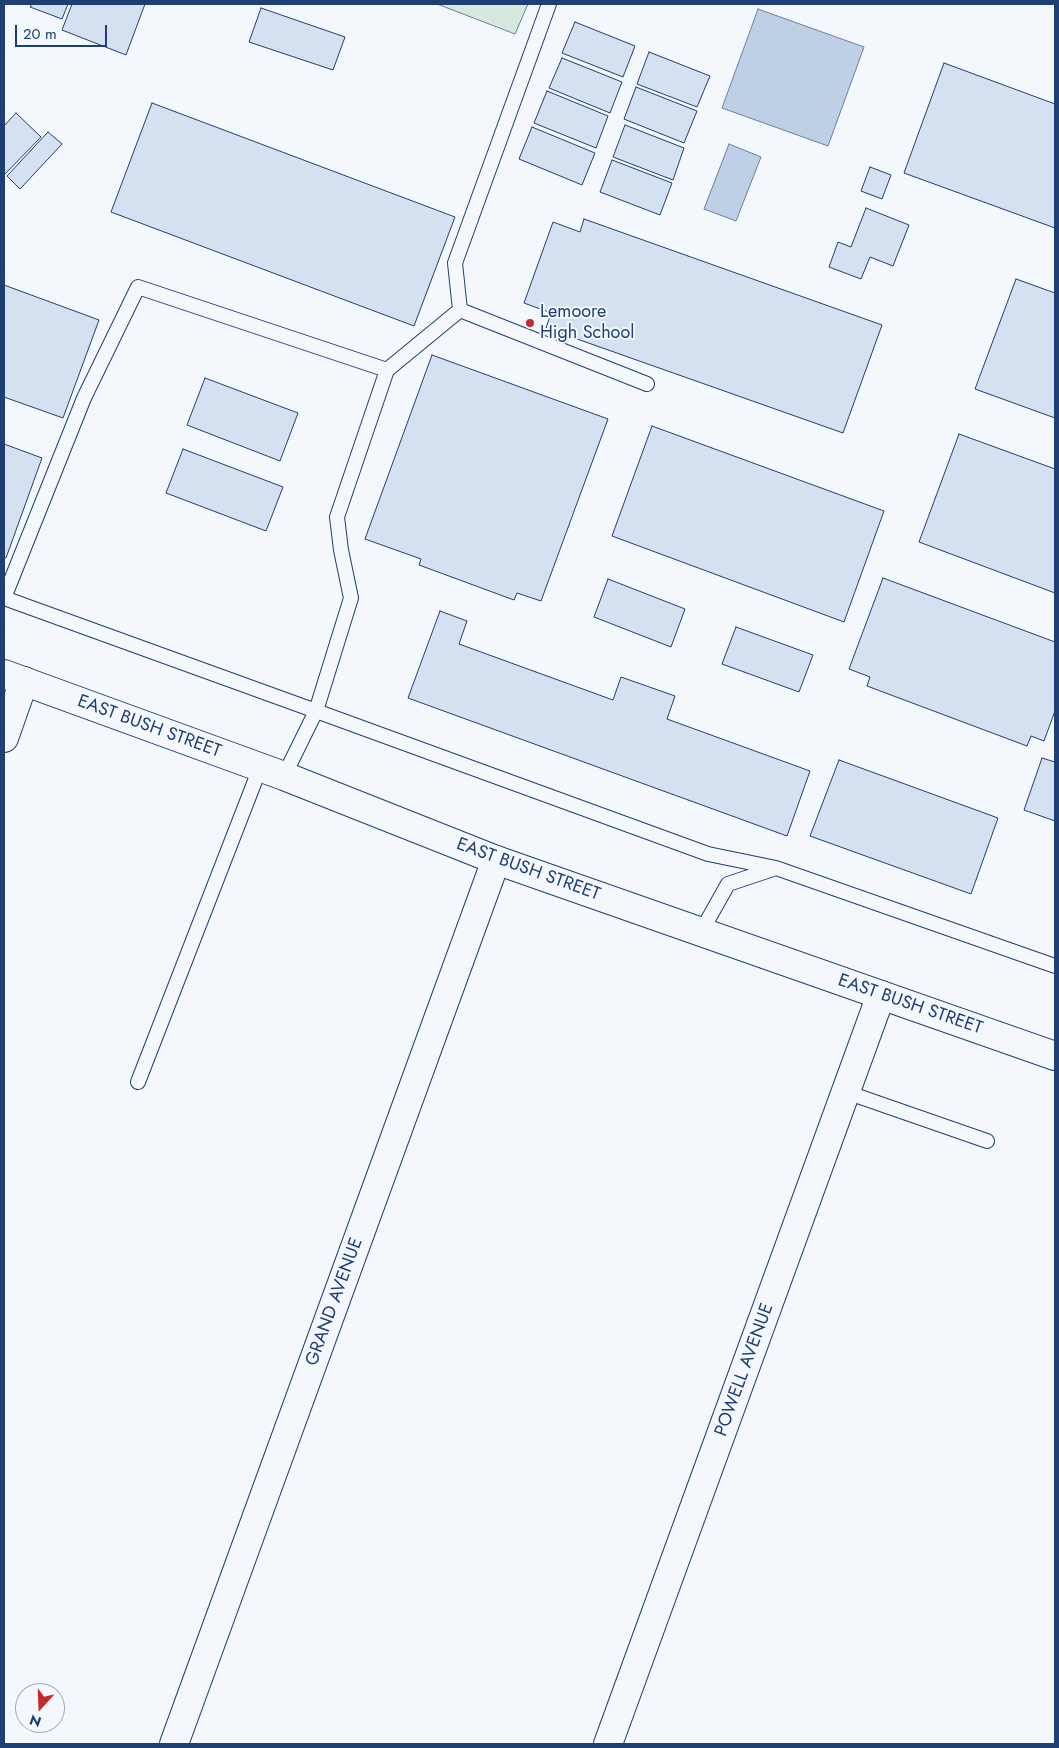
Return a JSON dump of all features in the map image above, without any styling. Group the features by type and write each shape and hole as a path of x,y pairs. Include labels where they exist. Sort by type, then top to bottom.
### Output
{"street":[{"path":"4,738 14,677"},
{"name":"EAST BUSH STREET","path":"14,677 272,772 496,860 1055,1056"},
{"name":"GRAND AVENUE","path":"174,1744 496,860"},
{"name":"POWELL AVENUE","path":"608,1744 881,995"}],"lane":[{"path":"460,310 455,263 549,4"},
{"path":"387,370 138,287 84,398 4,598 708,854 776,868 1055,966"},
{"path":"138,1082 272,772 316,711 351,598 341,550 337,517 387,370 460,310"},
{"path":"460,310 647,384"},
{"path":"701,932 728,884 776,868"},
{"path":"846,1092 986,1141"}],"shaded area":[{"path":"437,4 528,4 515,34"}],"water":[{"path":"758,9 864,47 828,146 722,108"},
{"path":"729,144 761,157 736,221 704,209"}],"building":[{"path":"32,4 68,4 62,19 30,7"},
{"path":"72,4 145,4 126,55 62,30"},
{"path":"261,8 345,37 333,70 249,42"},
{"path":"575,22 635,46 623,77 562,53"},
{"path":"649,52 710,76 697,107 637,84"},
{"path":"562,58 622,82 610,113 549,88"},
{"path":"944,63 1055,104 1055,228 904,173"},
{"path":"636,87 697,111 684,143 624,119"},
{"path":"547,91 608,116 596,148 534,123"},
{"path":"152,103 455,217 414,326 111,212"},
{"path":"16,113 41,137 4,175 4,126"},
{"path":"625,125 684,148 673,180 613,157"},
{"path":"532,127 595,153 582,185 519,159"},
{"path":"48,132 62,144 20,189 7,176"},
{"path":"612,160 672,183 660,215 600,192"},
{"path":"870,167 891,175 882,199 861,191"},
{"path":"866,208 909,225 893,266 870,257 861,279 829,267 838,242 851,247"},
{"path":"584,219 882,325 843,433 546,328 551,313 524,303 553,222 580,232"},
{"path":"1016,279 1055,293 1055,418 975,389"},
{"path":"4,285 99,320 63,418 4,397"},
{"path":"432,355 608,419 541,601 517,593 514,600 419,565 421,559 365,539"},
{"path":"205,378 298,413 280,461 187,425"},
{"path":"652,426 884,511 844,622 612,536"},
{"path":"959,434 1055,469 1055,593 919,542"},
{"path":"4,444 42,458 6,558 4,557"},
{"path":"183,449 283,487 266,531 166,493"},
{"path":"883,578 1055,642 1055,711 1044,741 1031,736 1027,746 867,686 870,677 849,669"},
{"path":"608,579 685,609 671,647 594,617"},
{"path":"440,611 467,621 459,644 613,700 621,677 675,696 667,719 810,771 787,836 408,698"},
{"path":"736,627 813,655 799,692 722,664"},
{"path":"1042,758 1055,762 1055,821 1024,810"},
{"path":"839,760 998,818 971,894 810,836"}],"place":[{"name":"Lemoore High School","path":"530,323"}]}
